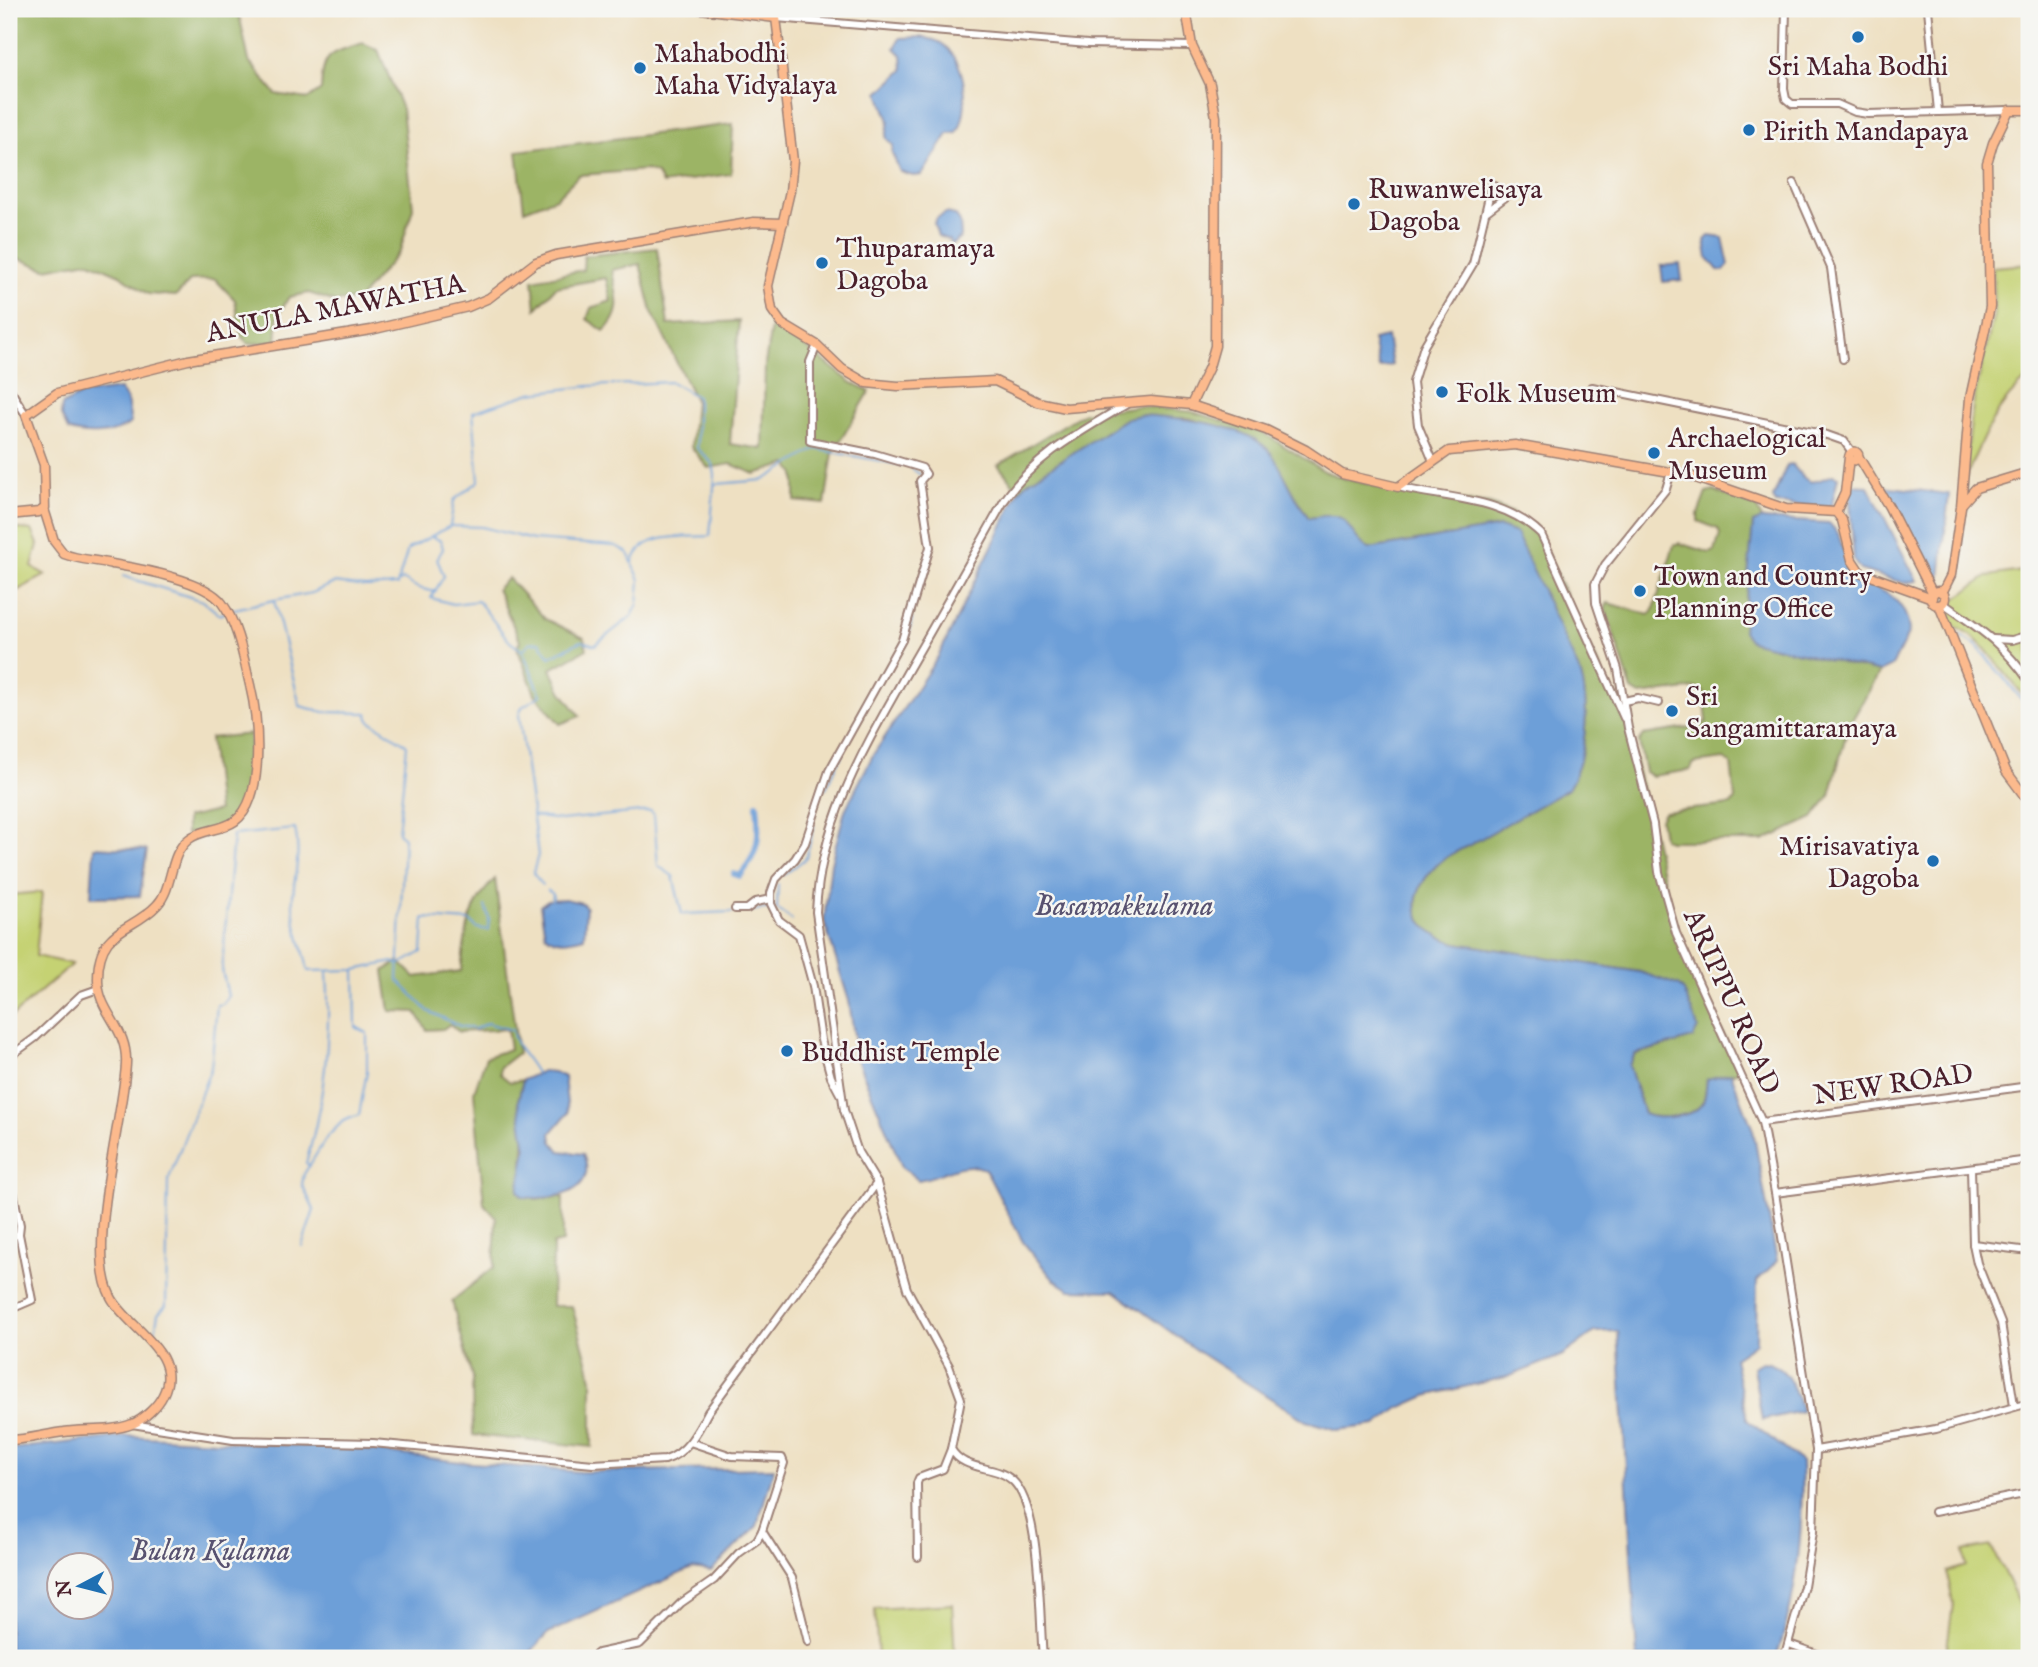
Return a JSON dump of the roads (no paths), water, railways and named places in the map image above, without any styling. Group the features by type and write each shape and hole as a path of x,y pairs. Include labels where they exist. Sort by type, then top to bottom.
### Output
{"main road":[{"path":"701,9 775,13 793,161 783,223 768,280 768,298 782,324 817,345 842,369 877,385 990,380 1005,383 1038,402 1059,407 1081,409 1163,401 1191,405 1266,430 1342,474 1398,486 1433,461 1455,450 1516,445 1671,472 1728,487 1786,509 1836,512 1841,517 1852,560 1860,572 1935,595"},
{"path":"1186,9 1192,46 1210,84 1216,117 1216,320 1212,360 1191,405"},
{"path":"1935,595 1951,575 1961,507 1970,398 1990,307 1986,173 1993,143 2009,110 2029,110"},
{"name":"ANULA MAWATHA","path":"26,415 57,393 188,360 386,327 468,307 489,298 536,262 556,255 754,222 783,223"},
{"path":"9,1440 132,1424 161,1399 166,1386 166,1372 155,1346 113,1301 105,1278 107,1190 126,1054 121,1031 103,1005 98,989 98,970 107,944 121,928 158,904 186,841 231,824 245,811 251,796 257,753 255,710 229,615 224,606 210,592 185,583 64,554 54,541 44,509 47,498 44,465 26,415"},
{"path":"1836,512 1845,493 1854,459"},
{"path":"1854,459 1889,507 1941,604 2006,771 2029,802"},
{"path":"1961,507 1976,488 2029,472"},
{"path":"9,515 44,509"}],"street":[{"path":"1786,9 1784,89 1788,102 1801,106 1837,104 1859,114 2009,110"},
{"path":"1928,9 1934,112"},
{"path":"775,13 1088,44 1192,46"},
{"path":"1794,183 1830,268 1843,359"},
{"path":"1433,461 1418,425 1413,382 1423,346 1472,264 1487,211"},
{"path":"817,345 810,362 810,441 875,454 922,468 926,474 920,481 930,547 902,640 830,771 805,843 795,859 776,879 771,899 779,920 799,935 813,986 821,1040 831,1077 842,1098 858,1152 877,1183 907,1289 957,1386 960,1410 951,1449 943,1469 919,1478 917,1483 918,1557"},
{"path":"1592,387 1827,435 1844,441 1854,459"},
{"path":"9,388 26,415"},
{"path":"842,1098 838,1053 816,912 822,854 842,795 856,762 1016,484 1061,444 1132,402"},
{"name":"ARIPPU ROAD","path":"1671,472 1666,489 1614,551 1595,584 1596,603 1618,669 1628,728 1676,933 1762,1122 1775,1193 1816,1450 1813,1532 1804,1586 1784,1658"},
{"path":"1398,486 1490,505 1527,521 1541,534 1628,728"},
{"path":"1941,604 1979,625 2012,656 2029,681"},
{"path":"1991,639 2012,640 2029,635"},
{"path":"1624,701 1639,698 1658,703"},
{"path":"735,909 747,909 757,902 771,899"},
{"path":"9,1057 35,1038 80,995 98,989"},
{"name":"NEW ROAD","path":"1762,1122 2029,1086"},
{"path":"1775,1193 2029,1160"},
{"path":"1972,1168 1973,1244 1977,1263 2001,1323 2014,1405"},
{"path":"9,1172 32,1300 9,1310"},
{"path":"132,1424 233,1440 373,1443 593,1464 673,1458 690,1442 708,1412 877,1183"},
{"path":"9,1238 19,1234"},
{"path":"1973,1244 2029,1251"},
{"path":"1816,1450 1936,1429 2014,1405 2029,1403"},
{"path":"592,1658 598,1653 640,1644 681,1603 714,1580 739,1553 757,1540 762,1531 785,1463 782,1458 732,1456 690,1442"},
{"path":"951,1449 965,1464 1010,1478 1025,1502 1035,1536 1043,1658"},
{"path":"1934,1513 2029,1493"},
{"path":"762,1531 792,1578 808,1642"},
{"path":"1789,1644 1828,1658"}],"water":[{"path":"920,37 939,42 950,51 961,73 965,98 957,133 948,134 922,175 913,176 900,172 892,153 893,145 886,138 889,121 879,93 903,70 902,55 895,48 900,38"},
{"path":"946,213 955,215 960,222 961,237 952,245 949,240 938,236 934,223"},
{"path":"1709,236 1723,238 1729,265 1724,271 1718,270 1708,258 1705,240"},
{"path":"1680,264 1682,280 1663,282 1661,266"},
{"path":"1387,337 1392,365 1379,368 1373,340"},
{"path":"120,389 127,400 131,423 116,431 100,434 83,434 68,430 61,415 62,405 82,394"},
{"name":"Basawakkulama","path":"1140,415 1229,428 1260,443 1271,453 1309,518 1331,516 1342,519 1369,549 1500,527 1516,533 1581,675 1586,718 1579,764 1568,789 1438,864 1420,888 1417,911 1421,921 1429,929 1456,943 1640,972 1678,985 1684,991 1698,1028 1693,1038 1635,1054 1629,1065 1644,1114 1667,1117 1692,1111 1703,1102 1707,1079 1731,1073 1753,1130 1777,1261 1757,1281 1756,1343 1734,1358 1747,1420 1801,1461 1798,1561 1790,1610 1776,1658 1637,1658 1618,1331 1594,1332 1563,1355 1510,1376 1426,1396 1399,1408 1376,1425 1338,1430 1306,1421 1197,1351 1114,1291 1070,1290 1053,1279 1023,1242 985,1169 976,1166 959,1167 918,1180 902,1167 858,1062 849,1001 824,921 831,863 845,810 873,755 939,655 1019,491 1029,481 1127,418"},
{"path":"1792,464 1810,481 1833,475 1838,477 1832,504 1826,508 1776,504 1773,498 1787,465"},
{"path":"1849,485 1868,486 1917,581 1904,583 1860,570 1854,561"},
{"path":"1883,486 1949,494 1940,578 1930,581"},
{"path":"1762,519 1829,523 1838,533 1851,576 1890,595 1903,610 1909,632 1892,666 1880,672 1750,641 1743,631 1753,523"},
{"path":"94,847 147,850 140,896 91,897"},
{"path":"565,899 582,903 586,907 584,937 559,940 545,934 540,906 548,900"},
{"path":"542,1071 554,1072 564,1077 568,1113 551,1133 552,1141 560,1151 583,1154 585,1178 579,1186 558,1196 523,1197 518,1191 526,1149 518,1101 523,1080"},
{"path":"1762,1362 1778,1368 1789,1379 1802,1411 1762,1420 1753,1367"},
{"name":"Bulan Kulama","path":"129,1436 357,1449 461,1462 581,1472 774,1468 757,1526 711,1571 692,1568 548,1633 525,1658 9,1658 9,1449"}],"waterway":[{"path":"274,600 312,593 334,583 366,587 397,585 408,549 450,526 454,500 479,481 473,412 531,393 589,386 671,382 697,397 697,448 713,464 715,475 710,536 655,541 645,545 633,562"},
{"path":"716,484 764,480 816,449 902,465"},
{"path":"911,468 921,475"},
{"path":"927,507 931,553"},
{"path":"431,536 441,541 443,549 437,559 444,576 431,598 453,604 478,601 510,642 523,651 529,643 540,642 550,657 581,641 595,645 632,616 638,604 640,580 628,553 616,546 533,540 482,527 451,526"},
{"path":"123,576 203,601 220,615 225,612"},
{"path":"399,582 404,580 418,588 436,592"},
{"path":"230,610 274,600 300,706 324,712 367,713 370,721 407,745 398,833 404,838 398,980 428,1011 460,1026 475,1029 487,1023 512,1030 519,1048 536,1073"},
{"path":"899,652 909,634 912,618"},
{"path":"1955,633 1976,645 2029,708"},
{"path":"523,652 541,695 522,707 519,715 538,855 533,873 542,885"},
{"path":"826,788 843,752"},
{"path":"734,874 740,876 755,851 758,834 757,804"},
{"path":"532,816 561,820 651,811 654,815 658,866 673,876 682,914 733,912"},
{"path":"784,875 806,858 814,826"},
{"path":"155,1331 158,1314 166,1306 168,1181 211,1068 217,1005 223,1004 228,996 222,969 233,835 295,829 298,854 293,905 308,971 355,970 393,962 399,965 422,952 424,918 470,921 477,928 488,930 489,918 485,906"},
{"path":"777,908 778,884"},
{"path":"547,890 553,894 552,900"},
{"path":"749,911 771,908"},
{"path":"776,908 792,920"},
{"path":"302,1246 314,1210 302,1184 304,1174 327,1137 343,1121 359,1115 367,1071 367,1033 356,1027 355,970"},
{"path":"310,1166 306,1163 325,1069 327,973"}],"place":[{"name":"Sri Maha Bodhi","path":"1858,37"},
{"name":"Mahabodhi Maha Vidyalaya","path":"640,68"},
{"name":"Pirith Mandapaya","path":"1749,130"},
{"name":"Ruwanwelisaya Dagoba","path":"1354,204"},
{"name":"Thuparamaya Dagoba","path":"822,263"},
{"name":"Folk Museum","path":"1442,392"},
{"name":"Archaelogical Museum","path":"1654,453"},
{"name":"Town and Country Planning Office","path":"1640,591"},
{"name":"Sri Sangamittaramaya","path":"1672,711"},
{"name":"Mirisavatiya Dagoba","path":"1933,861"},
{"name":"Buddhist Temple","path":"787,1051"}]}
